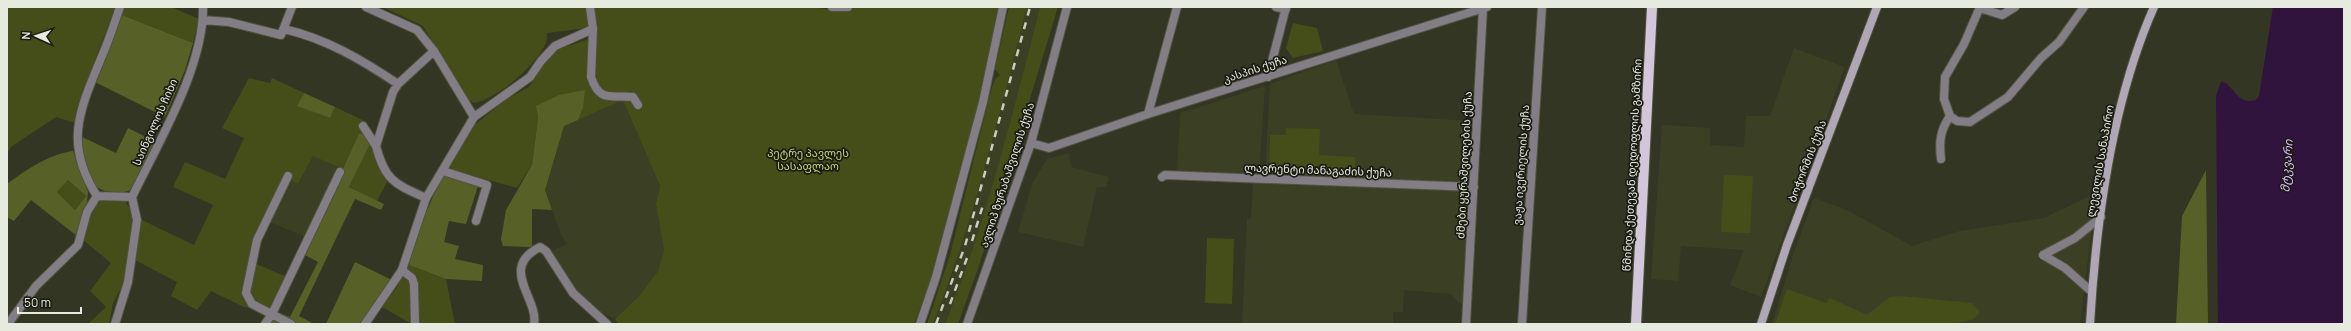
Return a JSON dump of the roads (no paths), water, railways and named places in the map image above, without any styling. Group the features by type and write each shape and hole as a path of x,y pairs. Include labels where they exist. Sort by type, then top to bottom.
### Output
{"main road":[{"name":"წმინდა ქეთევან დედოფლის გამზირი","path":"1636,324 1652,7"},
{"name":"ბოჭორმის ქუჩა","path":"1761,324 1788,245 1877,7"},
{"name":"ლევილის სანაპირო","path":"2090,324 2092,292 2101,217 2125,86 2154,7"}],"street":[{"path":"97,196 85,178 81,165 78,143 79,118 83,100 106,48 120,7"},
{"name":"საინგილოს ჩიხი","path":"132,197 179,101 197,48 203,20 203,7"},
{"path":"203,20 229,22 281,35 292,7"},
{"path":"366,7 417,30 434,51 474,117"},
{"path":"590,7 593,29 591,77 597,90 611,98 633,97 638,104"},
{"path":"832,7 848,7"},
{"path":"920,324 936,277 983,102 1003,7"},
{"name":"ავლიპ ზურაბაშვილის ქუჩა","path":"967,324 1031,143 1068,7"},
{"path":"1148,114 1177,7"},
{"path":"1268,77 1286,8 1276,7"},
{"name":"ვაჟა ივერიელის ქუჩა","path":"1522,324 1542,7"},
{"path":"2015,7 2002,15 1980,7 1964,44 1945,77 1944,99 1950,116 1958,121 1970,122 2008,97 2041,58 2059,42 2084,7"},
{"name":"კასპის ქუჩა","path":"1031,143 1049,148 1148,114 1485,8"},
{"name":"ძმები ყურაშვილების ქუჩა","path":"1466,324 1485,8"},
{"path":"284,29 311,35 357,57 398,84"},
{"path":"365,324 402,270 426,198 474,117 530,77 541,61 555,46 593,29"},
{"path":"376,146 393,92 398,84 434,51"},
{"path":"1941,159 1939,143 1942,128 1950,116"},
{"path":"363,126 376,146 390,179 396,185 426,198"},
{"path":"443,171 487,185 476,220"},
{"path":"265,324 272,314 340,172"},
{"name":"ლავრენტი მანაგაძის ქუჩა","path":"1162,177 1165,175 1474,187"},
{"path":"288,176 256,240 246,293 252,304 291,324"},
{"path":"97,196 132,197 137,220 128,282 115,324"},
{"path":"8,324 36,286 78,245 87,212 97,196"},
{"path":"2092,292 2060,264 2043,254 2074,238 2101,217"},
{"path":"534,324 521,270 526,258 540,247 546,251 573,293 607,324"},
{"path":"402,270 412,278 414,284 415,324"}],"water":[{"name":"მტკვარი","path":"2273,7 2344,7 2343,324 2218,324 2216,96 2221,82 2226,83 2239,97 2246,101 2256,100 2259,96"}],"railway":[{"path":"936,324 965,246 1030,7"},
{"path":"972,241 983,205"},
{"path":"950,304 967,258"}],"park label":[{"name":"პეტრე პავლეს სასაფლაო","path":"808,159"}]}
